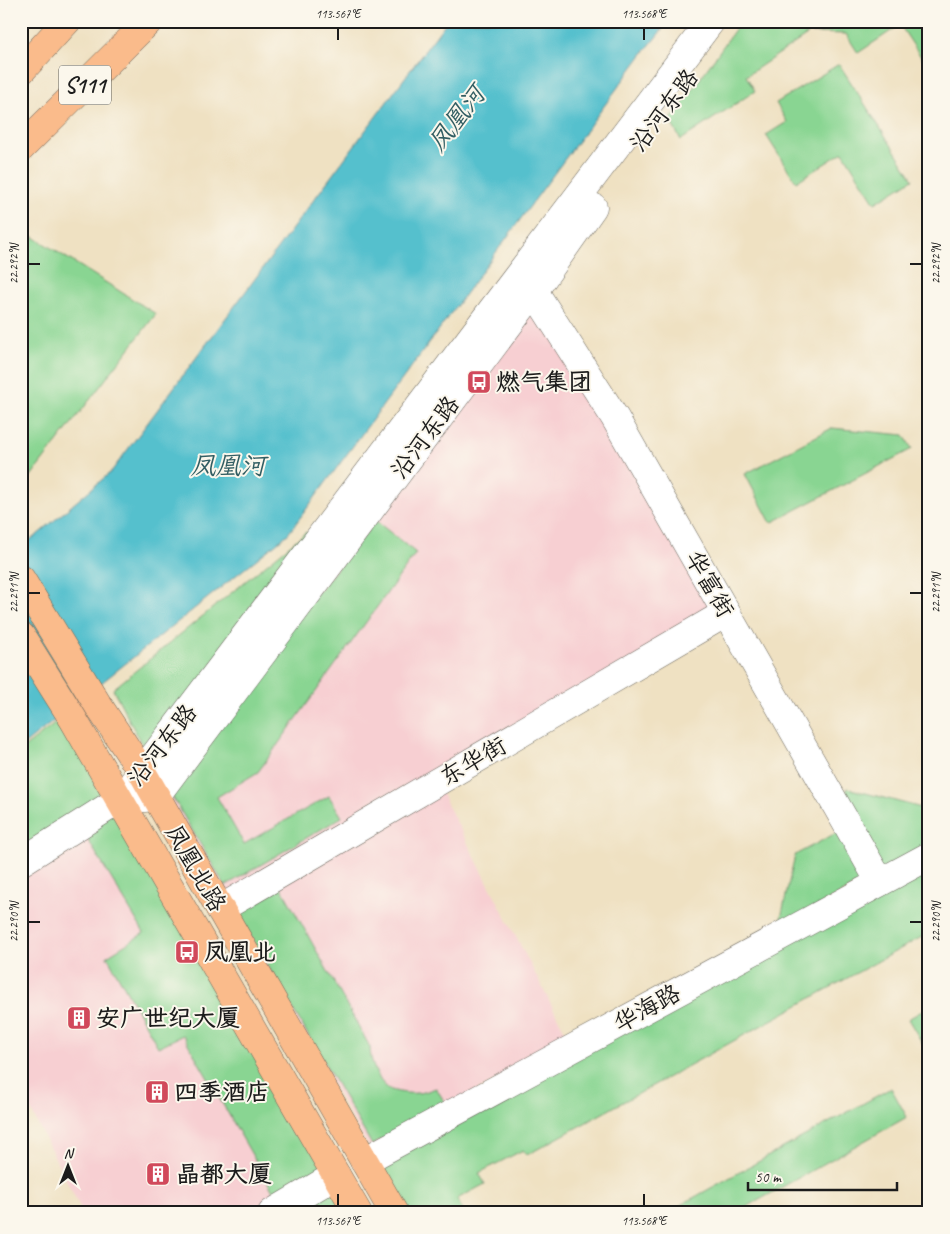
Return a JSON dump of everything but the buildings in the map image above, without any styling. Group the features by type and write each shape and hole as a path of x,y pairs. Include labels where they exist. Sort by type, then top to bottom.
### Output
{"main road":[{"name":"S111","path":"21,71 67,21"},
{"name":"S111","path":"21,148 148,21"},
{"name":"凤凰北路","path":"21,579 98,705 142,772 394,1213"},
{"name":"凤凰北路","path":"21,636 73,719 358,1213"}],"street":[{"name":"沿河东路","path":"21,862 119,800 142,772 711,21"},
{"name":"沿河东路","path":"119,800 155,797 534,291 658,115 731,21"},
{"name":"华富街","path":"534,291 616,418 880,882"},
{"name":"东华街","path":"220,909 726,613"},
{"name":"华海路","path":"364,1161 929,856"},
{"path":"272,1213 336,1175"}],"shaded area":[{"path":"534,291 725,613 220,909 156,797"},
{"path":"440,790 570,1041 369,1148 232,912"},
{"path":"119,803 335,1173 267,1213 83,1213 21,1091 21,865"}],"green space":[{"path":"741,21 929,21 929,69 900,25 858,53 846,34 810,33 746,76 755,91 681,140 670,121"},
{"path":"839,64 913,179 875,203 843,152 796,182 766,135 787,122 776,103"},
{"path":"21,229 156,314 21,489"},
{"path":"832,428 904,435 912,449 771,523 745,474"},
{"path":"376,521 416,553 258,772 217,797 244,844 329,796 342,817 225,886 163,781"},
{"path":"306,532 323,545 151,762 113,689"},
{"path":"66,715 114,798 21,856 21,750"},
{"path":"847,788 929,810 929,850 882,874 842,805"},
{"path":"119,808 330,1171 278,1200 183,1035 158,1047 107,956 144,933 82,830"},
{"path":"838,832 867,879 779,927 795,855"},
{"path":"919,870 929,889 929,933 527,1155 523,1150 479,1173 485,1184 457,1199 464,1213 404,1213 375,1162"},
{"path":"281,887 370,1047 371,1058 381,1081 389,1089 395,1091 419,1093 436,1088 446,1104 372,1145 237,913"},
{"path":"929,1007 929,1054 908,1019"},
{"path":"891,1088 907,1117 736,1213 666,1213"},
{"path":"335,1183 350,1213 284,1213"}],"water":[{"name":"凤凰河","path":"447,21 669,21 641,56 288,534 21,747 21,545 36,536 111,472"}],"place":[{"name":"燃气集团","path":"479,382"},
{"name":"凤凰北","path":"187,952"},
{"name":"安广世纪大厦","path":"79,1018"},
{"name":"四季酒店","path":"157,1092"},
{"name":"晶都大厦","path":"158,1174"}]}
